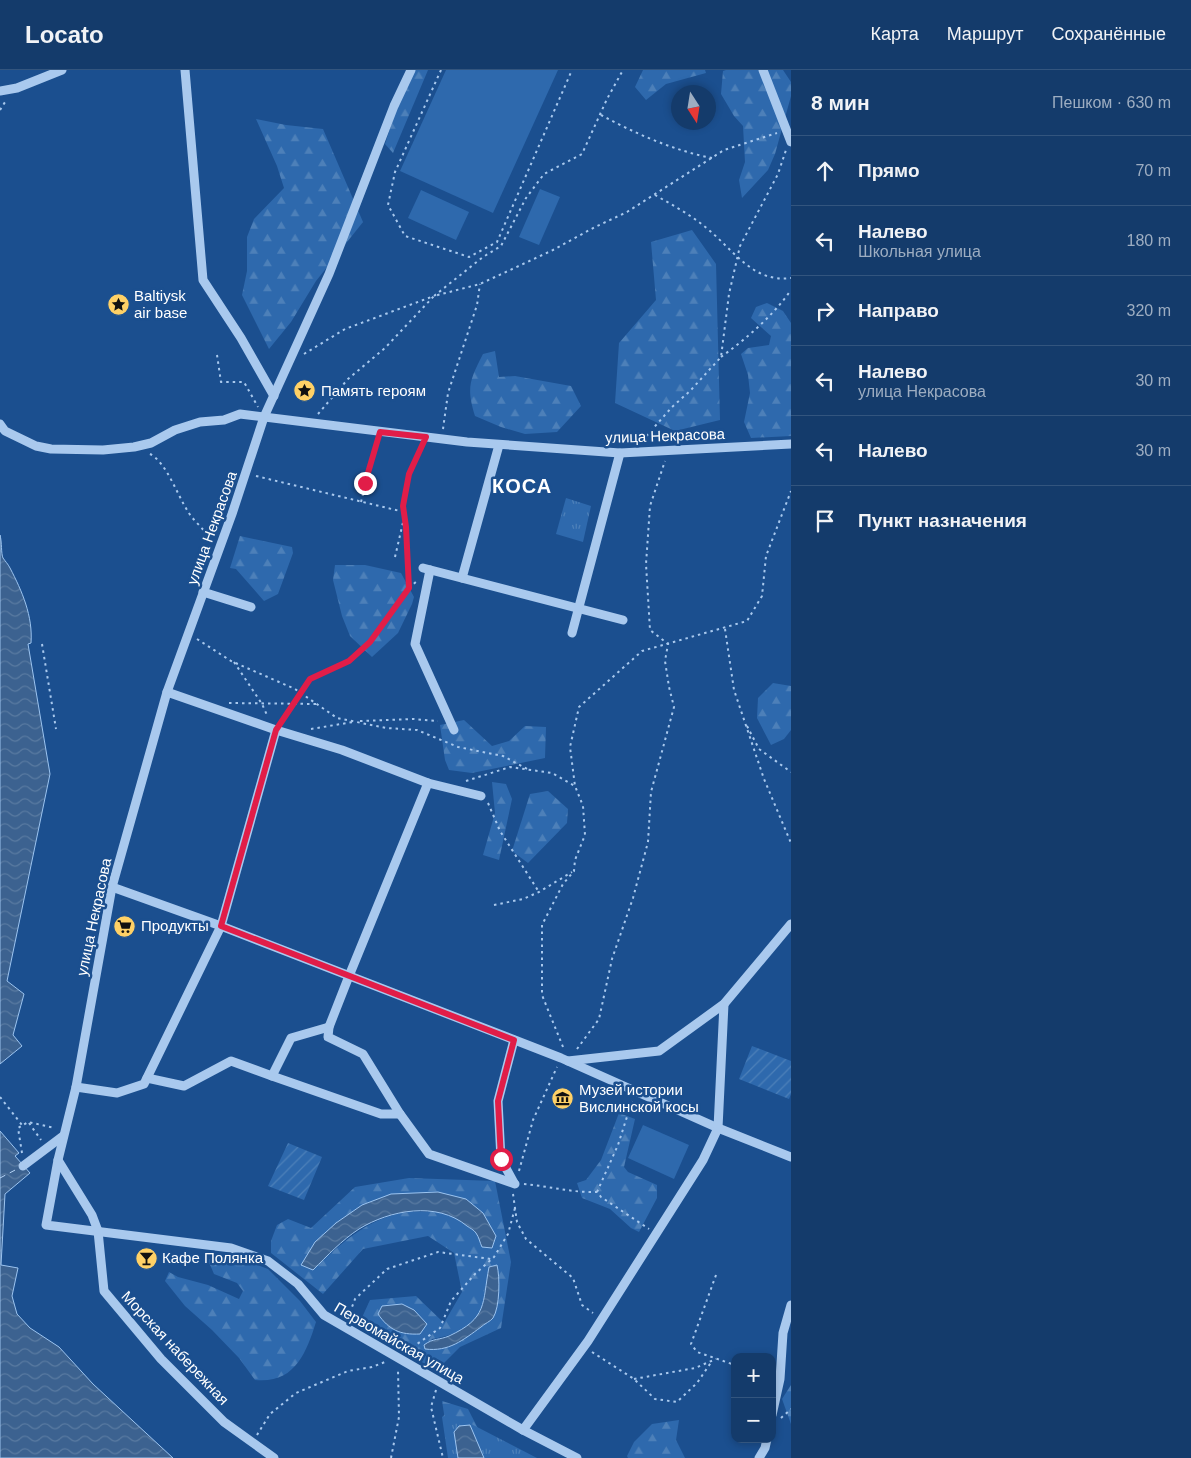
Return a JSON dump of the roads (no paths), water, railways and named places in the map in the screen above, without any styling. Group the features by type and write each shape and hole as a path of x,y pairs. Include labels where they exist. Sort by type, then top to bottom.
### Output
{"street":[{"path":"0,91 17,88 62,70"},
{"path":"185,70 203,280 242,338 274,396"},
{"path":"0,424 5,431 36,446 51,449 103,450 152,443 175,430 200,422 224,420 240,414 264,417 330,274 394,106 411,70"},
{"path":"763,70 790,135"},
{"name":"улица Некрасова","path":"58,1160 76,1087 112,888 167,692 218,554 264,417 442,439 620,453 791,444"},
{"path":"462,578 499,444"},
{"path":"572,633 620,453"},
{"path":"452,726 414,644 427,569 623,620"},
{"path":"204,592 251,607"},
{"path":"167,692 276,730 342,750 428,783 481,796"},
{"path":"76,1087 117,1093 144,1084 221,926 276,730"},
{"path":"428,783 348,976 329,1027 328,1037 363,1054 400,1114 429,1154 515,1183 501,1159 498,1101 514,1040"},
{"path":"112,888 221,926 514,1040 718,1128 791,1157"},
{"path":"564,1060 658,1051 724,1004 791,924"},
{"path":"523,1430 584,1347 703,1160 718,1128 724,1004"},
{"path":"272,1076 291,1038 329,1027"},
{"path":"147,1078 184,1086 232,1060 381,1114 400,1114"},
{"path":"23,1166 64,1133"},
{"name":"Морская набережная","path":"58,1160 92,1215 98,1231 104,1291 161,1359 224,1422 274,1458"},
{"name":"Первомайская улица","path":"58,1160 46,1225 231,1248 268,1260 298,1284 324,1316 523,1430 577,1458"},
{"path":"776,1398 780,1379 783,1333 791,1305"},
{"path":"759,1458 766,1443"}],"water":[{"path":"0,535 3,558 19,586 28,613 31,643 28,644 50,774 7,981 24,994 13,1035 22,1046 0,1064"},
{"path":"0,1131 19,1153 15,1156 30,1173 5,1194 1,1265 18,1268 12,1296 17,1314 30,1328 59,1347 93,1384 173,1458 0,1458"},
{"path":"438,1192 466,1199 483,1213 496,1236 492,1248 482,1247 475,1232 455,1218 442,1213 413,1211 385,1217 359,1229 341,1243 313,1270 301,1265 315,1242 336,1223 362,1205 391,1194"},
{"path":"497,1265 499,1292 493,1318 449,1347 425,1349 424,1345 427,1343 449,1336 462,1329 477,1316 484,1300 489,1267"},
{"path":"402,1304 414,1310 427,1324 420,1334 407,1334 391,1328 378,1314 382,1306"},
{"path":"470,1425 484,1458 458,1458 454,1432 459,1426"}],"place":[{"name":"Baltiysk air base","path":"118,305"},
{"name":"Память героям","path":"305,391"},
{"name":"Продукты","path":"125,926"},
{"name":"Музей истории Вислинской косы","path":"563,1099"},
{"name":"Кафе Полянка","path":"146,1258"}],"district":[{"name":"КОСА","path":"522,486"}]}
